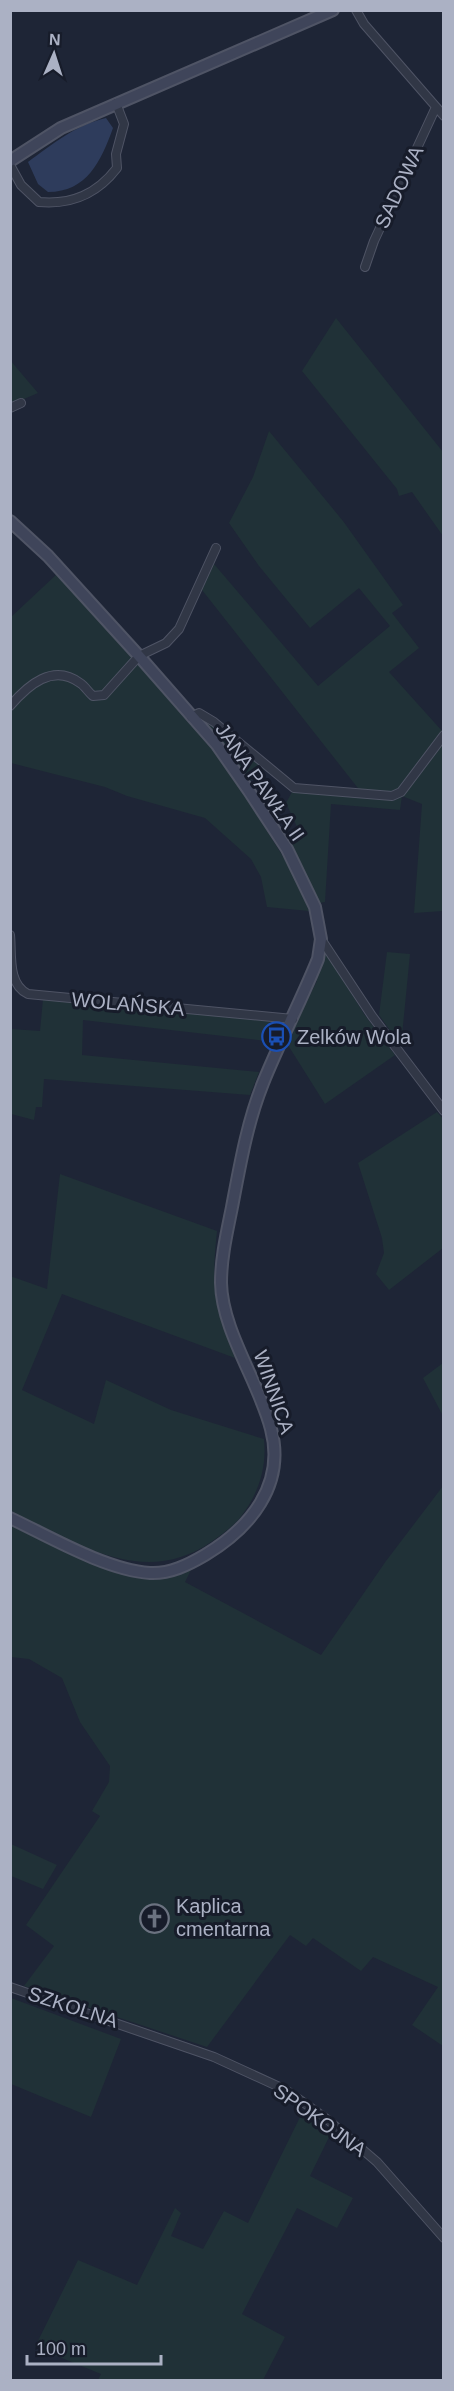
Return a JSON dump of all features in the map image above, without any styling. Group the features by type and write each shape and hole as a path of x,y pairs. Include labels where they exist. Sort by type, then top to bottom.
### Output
{"street":[{"path":"116,103 124,124 116,154 117,168 90,194 72,201 39,202 21,185 10,163 61,128 116,103 333,10"},
{"path":"356,10 364,24 444,116"},
{"name":"SADOWA","path":"365,267 374,241 436,107"},
{"path":"10,408 21,404"},
{"name":"JANA PAWŁA II","path":"10,521 48,556 217,745 287,849 315,907 321,939 318,959 263,1084"},
{"path":"10,706 22,692 44,677 60,674 80,683 93,696 104,695 139,656 166,643 179,629 216,548"},
{"path":"191,717 199,713 214,722 294,788 313,791 392,796 402,792 444,735"},
{"name":"WOLAŃSKA","path":"10,935 14,981 22,991 28,994 293,1019"},
{"path":"321,939 372,1016 444,1110"},
{"name":"WINNICA","path":"10,1518 98,1558 133,1570 152,1573 178,1568 214,1549 238,1533 260,1504 273,1473 275,1453 272,1429 225,1311 221,1284 224,1246 243,1149 263,1084"},
{"name":"SZKOLNA","path":"10,1987 136,2028"},
{"name":"SPOKOJNA","path":"136,2028 222,2060 286,2090 328,2120 377,2162 444,2238"}],"shaded area":[{"path":"336,318 443,452 443,536 412,492 399,496 397,489 302,371"},
{"path":"10,360 38,393 10,405"},
{"path":"269,431 343,521 403,605 392,613 419,648 389,672 443,732 406,785 393,793 361,792 202,590 214,564 318,686 390,626 359,588 310,628 259,566 229,523 253,477"},
{"path":"57,574 220,756 294,874 309,911 267,907 261,877 251,859 205,818 127,796 105,787 11,763 11,617"},
{"path":"199,715 266,768 249,782 234,758 196,717"},
{"path":"443,739 443,911 414,913 422,804 402,796 400,810 331,804 325,902 319,903 286,838 299,831 286,803 293,790 394,798"},
{"path":"387,952 410,954 401,1046 379,1015"},
{"path":"324,953 327,954 364,1014 395,1055 325,1104 286,1042 317,981 314,980"},
{"path":"43,999 268,1021 277,1026 275,1029 271,1027 266,1041 83,1020 82,1055 259,1072 250,1095 44,1079 42,1107 36,1107 34,1120 11,1114 11,1029 40,1031"},
{"path":"437,1112 444,1120 443,1248 389,1290 376,1274 384,1253 382,1238 358,1163"},
{"path":"60,1174 217,1231 214,1267 216,1296 235,1358 62,1294 22,1390 94,1424 106,1380 171,1410 264,1439 264,1461 260,1481 246,1510 222,1534 186,1555 160,1561 135,1561 110,1556 11,1513 10,1276 47,1289"},
{"path":"443,1363 443,1416 423,1378"},
{"path":"443,1486 443,2046 412,2025 438,1987 373,1957 361,1971 313,1938 306,1946 290,1935 207,2047 24,1986 54,1946 26,1925 100,1816 92,1811 109,1782 110,1766 80,1722 62,1678 29,1659 11,1657 10,1523 81,1559 121,1574 139,1578 154,1578 191,1570 185,1582 321,1655 386,1561"},
{"path":"11,1844 57,1865 43,1889 11,1876"},
{"path":"11,1998 121,2039 91,2117 11,2084"},
{"path":"303,2111 331,2133 310,2176 353,2198 337,2228 297,2208 242,2314 285,2337 263,2380 98,2380 101,2374 35,2347 78,2260 137,2285 175,2208 181,2213 171,2236 203,2249 224,2211 248,2223"}],"water":[{"path":"106,118 113,128 97,163 83,180 61,191 48,192 38,184 28,162 74,130"}],"place":[{"name":"Zelków Wola","path":"276,1037"},
{"name":"Kaplica cmentarna","path":"155,1918"}]}
